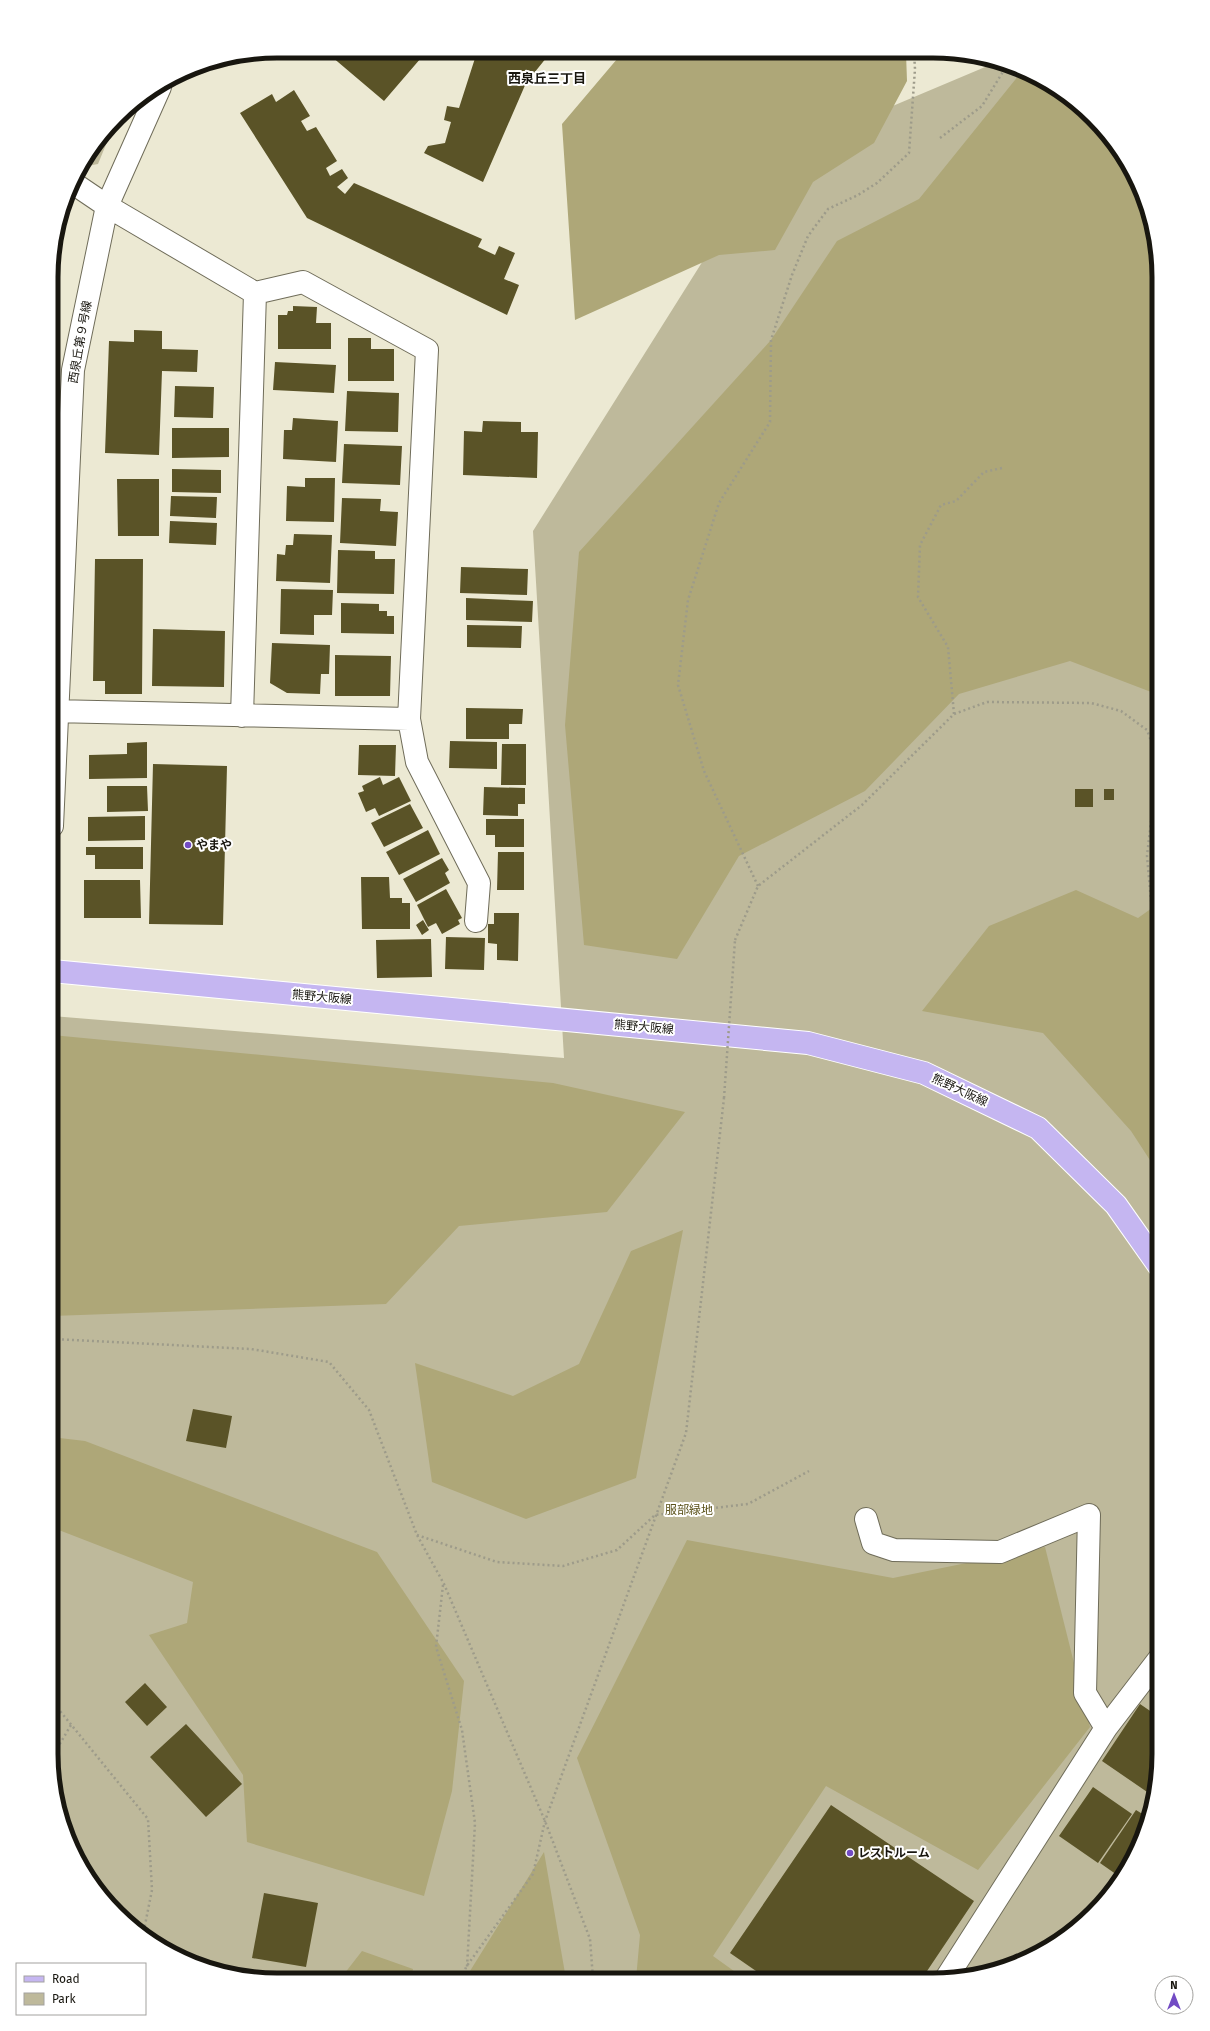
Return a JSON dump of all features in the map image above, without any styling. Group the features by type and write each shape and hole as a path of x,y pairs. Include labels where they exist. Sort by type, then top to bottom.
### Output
{"main road":[{"name":"熊野大阪線","path":"58,972 808,1043 924,1074 1038,1128 1116,1205 1152,1256"}],"street":[{"name":"西泉丘第９号線","path":"58,654 73,370 107,206 157,94"},
{"path":"78,186 107,206 255,293 303,282 427,350 410,720 417,762 479,883 476,921"},
{"path":"242,716 255,293"},
{"path":"58,711 410,720"},
{"path":"866,1518 873,1543 894,1550 1000,1552 1089,1515 1085,1693 1106,1728"},
{"path":"950,1973 1106,1728 1152,1667"}],"path":[{"path":"758,886 704,771 678,685 688,600 719,503 770,422 771,340 792,275 808,236 828,209 858,195 876,183 909,153 915,69 914,58"},
{"path":"940,138 982,106 1004,70"},
{"path":"954,714 948,647 918,597 920,545 941,505 956,501 984,472 1002,468"},
{"path":"466,1967 533,1874 545,1820 686,1433 724,1098 735,940 758,886 862,805 954,714 987,702 1091,703 1121,711 1147,730 1152,744"},
{"path":"1152,812 1147,856 1152,904"},
{"path":"58,1339 251,1349 329,1362 369,1410 417,1535 444,1584 545,1820 590,1939 593,1973"},
{"path":"417,1535 497,1562 563,1566 617,1550 655,1515 748,1504 809,1471"},
{"path":"444,1584 436,1647 462,1730 475,1823 464,1973"},
{"path":"58,1710 72,1725 148,1820 152,1890 144,1928"},
{"path":"58,1747 72,1725"}],"green space":[{"name":"服部緑地","path":"990,65 1043,87 1066,103 1088,122 1107,144 1123,167 1145,220 1152,262 1152,1769 1145,1811 1123,1864 1107,1887 1088,1909 1066,1928 1043,1944 1004,1961 976,1969 948,1973 262,1973 220,1966 167,1944 144,1928 122,1909 103,1887 87,1864 70,1825 62,1797 58,1769 58,1016 564,1058 533,531 767,159"},
{"path":"109,136 98,164 88,166"}],"shaded area":[{"path":"618,58 906,58 907,81 874,143 813,182 775,250 719,255 575,320 562,124"},
{"path":"1018,76 1043,87 1077,112 1098,133 1123,167 1145,220 1152,262 1152,692 1070,661 959,694 865,791 739,856 677,959 584,945 565,725 579,552 771,340 837,241 919,199"},
{"path":"1076,890 1138,918 1152,908 1152,1163 1131,1131 1043,1033 922,1011 989,926"},
{"path":"58,1036 553,1083 685,1112 607,1212 459,1226 386,1304 58,1316"},
{"path":"683,1230 636,1478 526,1519 432,1482 415,1363 513,1396 579,1364 631,1251"},
{"path":"58,1438 85,1441 377,1552 464,1681 452,1791 424,1896 247,1842 243,1775 149,1635 187,1623 193,1582 58,1530"},
{"path":"687,1540 893,1578 1045,1547 1090,1727 978,1870 826,1786 713,1956 737,1973 637,1973 640,1935 577,1758"},
{"path":"544,1852 565,1973 470,1973"},
{"path":"362,1951 413,1969 412,1973 345,1973"}],"building":[{"path":"333,58 421,58 384,101"},
{"path":"475,58 546,58 526,83 483,182 424,153 428,146 445,143 451,122 444,120 447,106 459,108"},
{"path":"294,90 310,116 301,121 307,131 316,127 337,161 326,168 330,176 342,169 348,178 337,187 345,194 354,183 482,239 478,247 495,255 499,246 515,253 504,279 519,285 507,315 307,218 240,113 272,94 276,102"},
{"path":"293,306 317,307 316,323 331,323 331,349 278,349 278,315 287,315 288,311 293,311"},
{"path":"134,330 162,331 162,349 198,350 197,372 162,371 159,455 105,453 109,341 134,342"},
{"path":"348,338 371,338 371,349 394,349 394,381 348,381"},
{"path":"275,362 336,365 334,393 273,390"},
{"path":"175,386 214,387 213,418 174,417"},
{"path":"347,391 399,393 398,432 345,431"},
{"path":"293,418 338,421 336,462 283,459 284,430 292,430"},
{"path":"483,421 521,422 521,432 538,432 537,478 463,475 464,431 482,432"},
{"path":"172,428 229,428 229,457 172,458"},
{"path":"344,444 402,446 400,485 342,483"},
{"path":"172,469 221,470 221,493 172,492"},
{"path":"305,478 335,478 334,522 286,521 287,486 305,487"},
{"path":"117,479 159,479 159,536 118,536"},
{"path":"171,496 217,497 216,518 170,516"},
{"path":"342,498 381,499 380,511 398,512 396,546 340,543"},
{"path":"170,521 217,523 216,545 169,543"},
{"path":"294,534 332,535 330,583 276,581 277,554 285,555 286,545 293,545"},
{"path":"338,550 375,551 375,559 395,559 394,594 337,593"},
{"path":"95,559 143,559 142,694 105,694 105,681 93,681"},
{"path":"461,567 528,569 527,595 460,593"},
{"path":"281,589 333,590 332,615 314,615 314,635 280,634"},
{"path":"466,598 533,601 532,622 466,620"},
{"path":"341,603 379,604 379,611 387,611 387,616 394,616 394,634 341,633"},
{"path":"467,625 522,626 521,648 467,647"},
{"path":"153,629 225,631 224,687 152,686"},
{"path":"272,643 330,645 329,674 321,674 320,694 287,693 270,683"},
{"path":"335,655 391,656 390,696 335,696"},
{"path":"466,708 523,709 522,724 509,724 509,739 466,739"},
{"path":"450,741 497,742 497,769 449,768"},
{"path":"147,742 147,778 89,779 89,755 127,754 127,743"},
{"path":"502,744 526,744 526,785 501,785"},
{"path":"359,745 396,745 395,776 358,775"},
{"name":"やまや","path":"153,764 227,766 223,925 149,924"},
{"path":"380,777 383,785 399,777 411,801 379,816 375,808 366,812 358,793 364,791 362,786"},
{"path":"107,786 147,786 148,811 107,812"},
{"path":"484,787 525,788 525,804 518,804 518,816 483,815"},
{"path":"1075,789 1093,789 1093,807 1075,807"},
{"path":"1104,789 1114,789 1114,800 1104,800"},
{"path":"410,804 423,828 384,847 371,823"},
{"path":"145,816 145,840 88,841 88,817"},
{"path":"486,819 524,819 524,847 495,847 495,835 486,835"},
{"path":"428,830 440,854 399,875 386,852"},
{"path":"86,847 143,847 143,869 95,869 95,855 86,855"},
{"path":"498,852 524,852 524,890 497,890"},
{"path":"442,858 449,870 445,873 450,883 416,902 403,879"},
{"path":"361,877 389,877 390,898 402,898 402,903 410,903 410,929 362,929"},
{"path":"84,880 140,880 141,918 84,918"},
{"path":"446,889 462,918 458,920 460,924 442,934 436,923 428,927 417,905"},
{"path":"494,913 519,913 518,961 497,960 497,944 488,943 488,924 494,924"},
{"path":"423,920 429,930 422,935 416,925"},
{"path":"446,937 485,938 484,970 445,969"},
{"path":"431,939 432,977 377,978 376,940"},
{"path":"193,1409 232,1416 226,1448 186,1441"},
{"path":"145,1683 167,1707 147,1726 125,1702"},
{"path":"1140,1704 1152,1712 1152,1769 1149,1793 1102,1761"},
{"path":"186,1724 242,1784 206,1817 150,1757"},
{"path":"1093,1787 1132,1814 1098,1863 1059,1836"},
{"name":"レストルーム","path":"831,1805 974,1901 926,1973 759,1973 730,1953"},
{"path":"1136,1810 1144,1815 1123,1864 1116,1874 1100,1863"},
{"path":"264,1893 318,1903 306,1967 252,1958"}],"place":[{"name":"やまや","path":"188,845"},
{"name":"レストルーム","path":"850,1853"}],"district":[{"name":"西泉丘三丁目","path":"547,78"}]}
